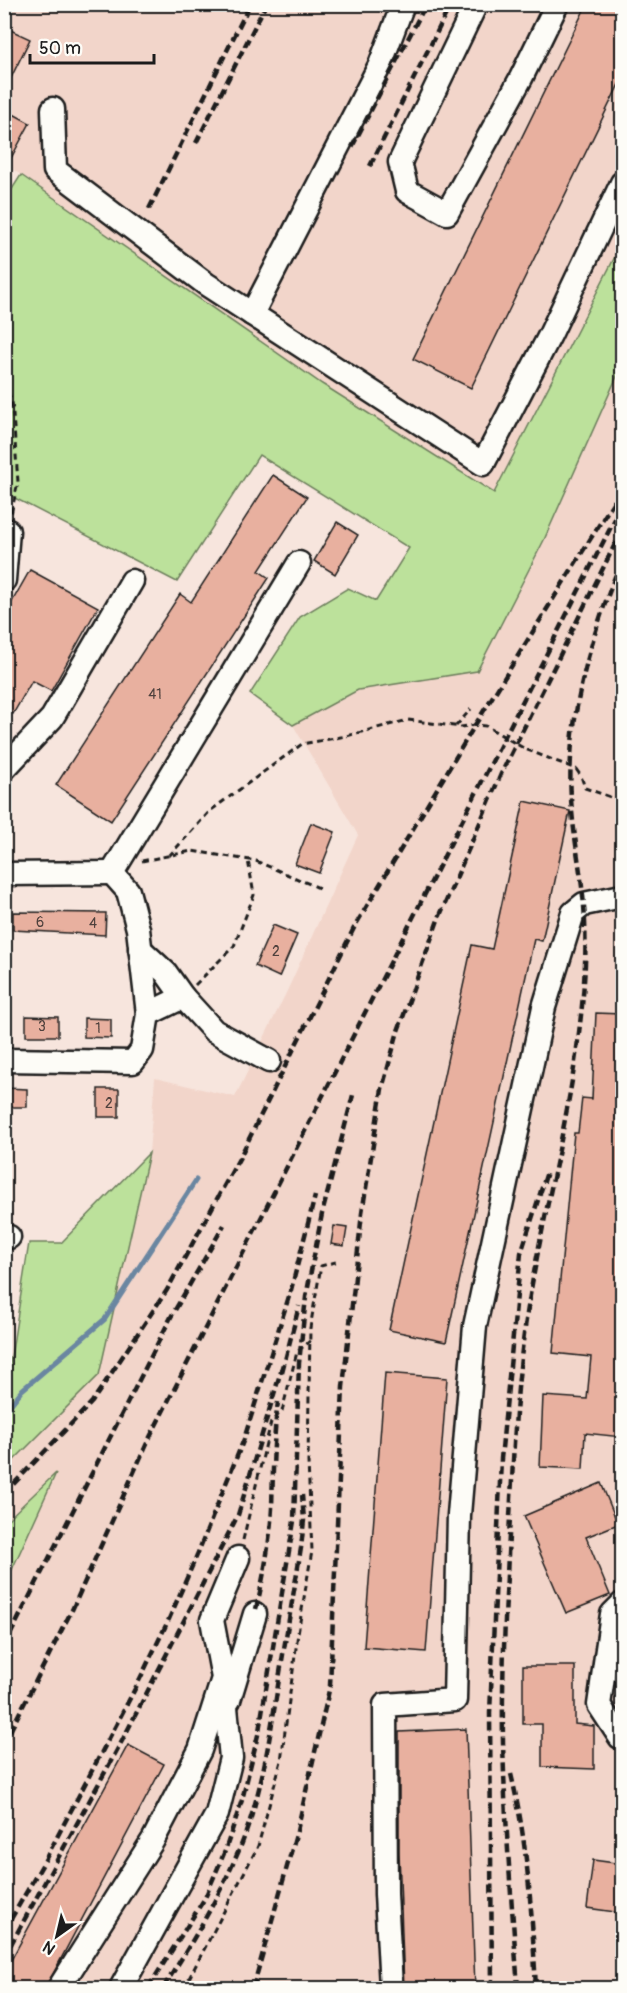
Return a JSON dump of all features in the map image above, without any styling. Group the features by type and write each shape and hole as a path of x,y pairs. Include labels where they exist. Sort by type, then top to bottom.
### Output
{"street":[{"path":"252,314 380,64 403,4"},
{"path":"476,4 400,162 406,191 447,213 521,78 557,4"},
{"path":"53,109 55,170 206,284 483,464 550,335 622,183"},
{"path":"4,580 8,531"},
{"path":"111,873 298,563"},
{"path":"9,757 52,718 132,581"},
{"path":"4,874 111,873 128,891 138,929 148,1014 142,1050 133,1062 4,1060"},
{"path":"391,1989 386,1894 385,1705 455,1700 459,1515 475,1326 484,1281 544,1007 573,913 584,904 622,896"},
{"path":"140,949 166,973 183,997 214,1031 270,1061"},
{"path":"148,1014 183,997"},
{"path":"121,1989 217,1814 231,1758 223,1678 212,1620 238,1558"},
{"path":"620,1737 599,1705 612,1614 622,1604"},
{"path":"226,1710 255,1614"},
{"path":"59,1989 153,1840 200,1750 223,1678"}],"path":[{"path":"4,383 12,401 18,482 8,531"},
{"path":"456,726 471,709"},
{"path":"169,856 210,811 302,744 346,736 408,720 456,726 475,724 486,726 525,749 576,769 585,788 622,801"},
{"path":"111,873 145,860 192,851 256,861 319,888"},
{"path":"183,997 234,946 254,895 248,860"},
{"path":"184,1989 258,1846 281,1761 298,1633 312,1551 308,1462 310,1328 321,1266 339,1261"},
{"path":"238,1558 271,1422 282,1411 297,1352 310,1341"}],"shaded area":[{"path":"4,5 622,5 622,243 494,493 322,384 5,164"},
{"path":"622,365 622,1988 5,1988 4,1585 55,1475 5,1522 5,1469 99,1375 149,1153 155,1078 235,1097 288,989 358,835 293,725 358,690 477,671 544,540"}],"green space":[{"path":"21,175 322,384 494,493 622,243 622,365 544,540 477,671 358,690 293,725 250,694 300,617 348,588 376,601 409,548 259,455 177,582 5,493 5,200"},
{"path":"149,1153 99,1375 5,1469 5,1395 29,1243 61,1243"},
{"path":"56,1473 5,1585 5,1522"}],"building":[{"path":"587,4 622,4 622,78 471,388 413,359"},
{"path":"4,27 30,39 4,92"},
{"path":"4,109 30,123 4,171"},
{"path":"273,475 307,497 259,571 269,578 111,821 56,785 180,594 191,602"},
{"path":"337,522 358,535 335,574 314,561"},
{"path":"30,570 98,607 51,691 32,681 13,714 4,709 4,616"},
{"path":"524,801 570,811 542,941 534,939 446,1342 389,1330 472,945 492,949"},
{"path":"311,823 335,832 319,873 295,864"},
{"path":"13,912 106,913 105,935 13,930"},
{"path":"273,925 297,935 279,977 255,966"},
{"path":"596,1013 621,1014 617,1101 622,1101 622,1437 585,1433 583,1469 540,1467 543,1396 587,1399 591,1357 553,1353 574,1133 578,1133 582,1098 592,1099"},
{"path":"26,1016 58,1017 58,1036 26,1036"},
{"path":"84,1018 111,1019 111,1038 84,1037"},
{"path":"4,1088 27,1089 27,1107 4,1107"},
{"path":"98,1089 119,1089 119,1117 98,1117"},
{"path":"334,1226 347,1228 344,1246 331,1244"},
{"path":"385,1373 447,1378 426,1652 364,1647"},
{"path":"601,1483 618,1524 586,1537 610,1595 566,1613 524,1516"},
{"path":"523,1666 575,1666 575,1724 594,1726 594,1769 542,1767 542,1724 523,1724"},
{"path":"466,1729 475,1989 404,1989 399,1852 399,1732"},
{"path":"128,1745 164,1764 45,1989 12,1989 4,1985 4,1973"},
{"path":"593,1860 622,1864 622,1913 587,1908"}],"waterway":[{"path":"4,1413 22,1390 105,1319 196,1180"}],"railway":[{"path":"149,209 250,4"},
{"path":"196,143 266,4"},
{"path":"352,147 426,4"},
{"path":"370,166 451,4"},
{"path":"4,1494 92,1402 167,1290 241,1155 355,926 475,725 622,488"},
{"path":"4,1743 72,1610 148,1441 622,505"},
{"path":"253,1988 297,1831 330,1686 343,1387 362,1213 382,1089 398,1031 438,920 501,774 622,530"},
{"path":"518,1988 507,1835 503,1714 506,1601 516,1418 527,1315 576,1058 584,988 584,906 571,798 573,737 577,706 591,646 622,559"},
{"path":"148,1988 205,1898 225,1851 242,1800 259,1731 294,1521 299,1363 306,1297 322,1214 353,1095"},
{"path":"492,1988 490,1713 501,1459 521,1253 547,1172"},
{"path":"4,1931 45,1860 137,1685 197,1555 244,1439 291,1290 315,1196"},
{"path":"4,1647 171,1317 224,1225"},
{"path":"282,1372 299,1306"},
{"path":"4,1957 122,1741 238,1515 283,1364"},
{"path":"256,1609 270,1533 278,1402"},
{"path":"163,1988 195,1937 223,1884 248,1828 260,1786 301,1548 304,1520 302,1495"},
{"path":"511,1774 522,1827 531,1908 536,1988"}]}
